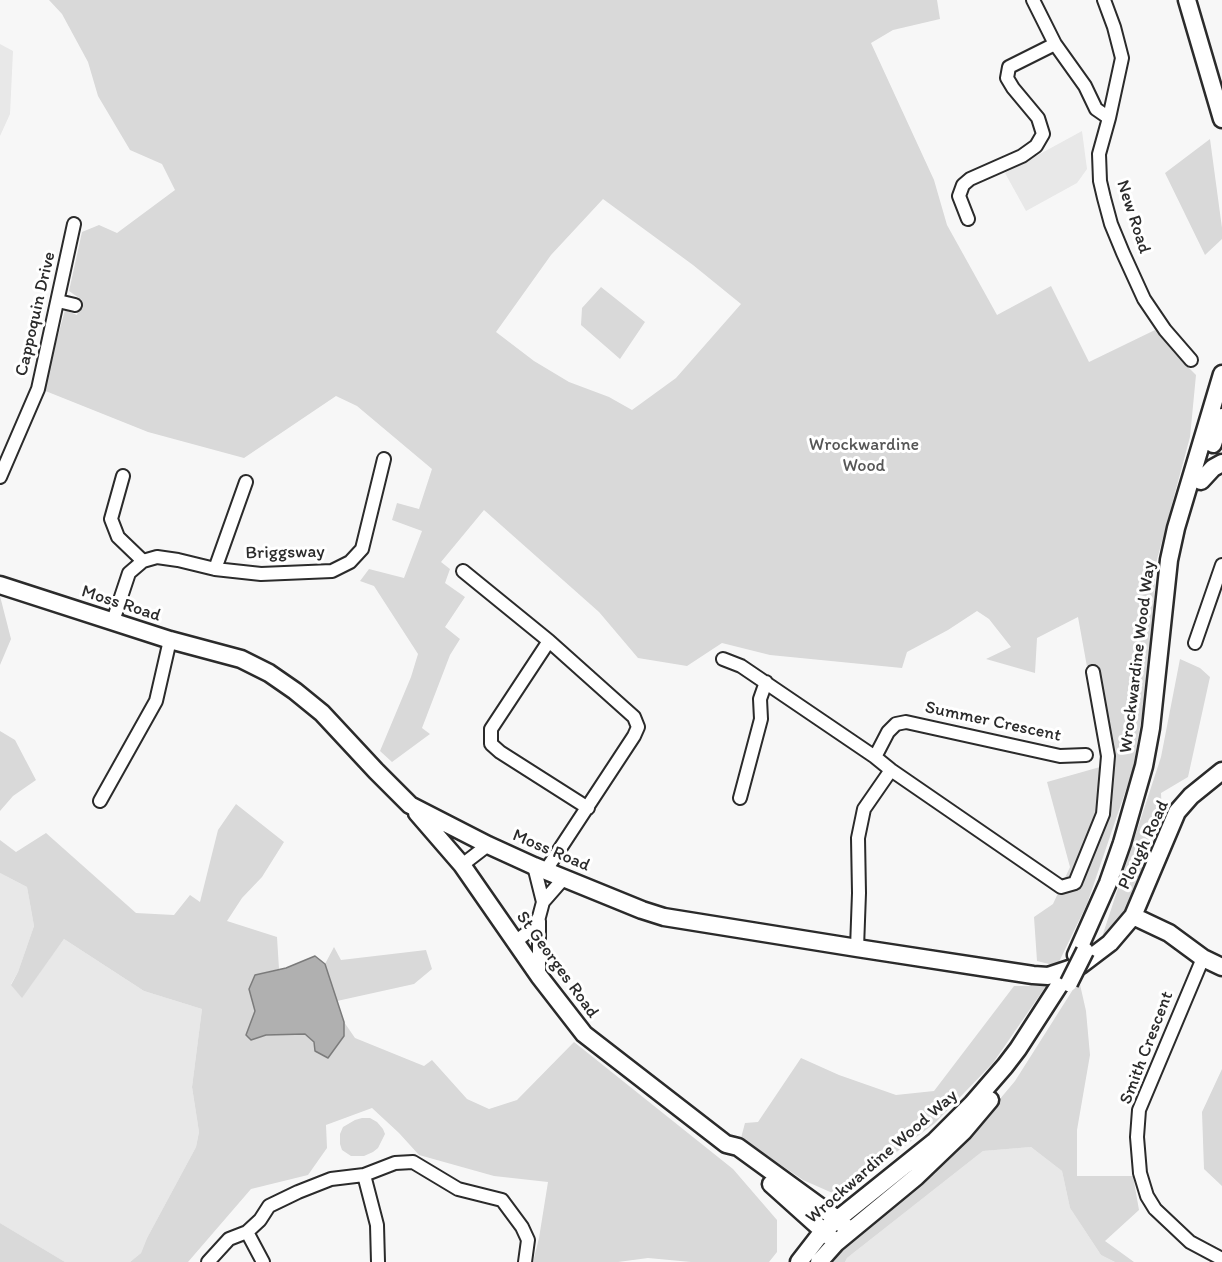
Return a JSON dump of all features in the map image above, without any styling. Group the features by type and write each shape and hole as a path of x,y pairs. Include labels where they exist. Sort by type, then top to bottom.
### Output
{"street":[{"path":"1033,0 1055,44 1085,86 1096,109 1109,118"},
{"name":"New Road","path":"1104,0 1122,58 1099,154 1100,181 1111,224 1144,299 1165,330 1191,360"},
{"path":"1187,0 1222,119"},
{"path":"1194,0 1222,94"},
{"path":"968,219 959,196 963,185 970,179 1022,156 1036,146 1043,134 1038,118 1012,88 1007,78 1009,67 1055,44"},
{"name":"Cappoquin Drive","path":"0,477 38,389 74,224"},
{"path":"58,301 75,305"},
{"name":"Wrockwardine Wood Way","path":"1081,953 1122,843 1144,766 1153,717 1169,560 1176,528 1213,443 1222,374"},
{"name":"Wrockwardine Wood Way","path":"798,1262 830,1237 850,1231 916,1177 963,1132 996,1093 1034,1041 1081,953 1115,884 1132,835 1158,742 1182,550 1191,511 1222,417"},
{"name":"Briggsway","path":"143,561 157,557 215,569 261,574 332,571 350,562 362,549 384,459"},
{"path":"1201,481 1213,468 1222,463"},
{"path":"113,621 129,573 143,561 118,537 111,519 123,476"},
{"path":"215,569 246,482"},
{"path":"1195,643 1222,565"},
{"path":"463,571 549,640 634,717 638,727 588,808 540,868 543,902 539,916 532,929 515,942"},
{"name":"Moss Road","path":"0,585 170,640 241,659 269,673 322,713 410,805 488,845 540,868 664,917 1048,976 1081,965 1110,943 1133,916"},
{"path":"100,801 156,701 170,640"},
{"path":"549,640 491,729 491,744 588,808"},
{"path":"723,659 741,666 766,682 1061,887 1074,883 1103,814 1108,756 1094,672"},
{"path":"740,798 761,718 760,699 766,682"},
{"name":"Summer Crescent","path":"875,757 888,732 896,724 906,722 1060,756 1086,755"},
{"path":"857,948 858,838 864,809 891,770"},
{"name":"Plough Road","path":"1133,916 1177,812 1191,796 1222,771"},
{"name":"St Georges Road","path":"410,805 462,865 539,976 584,1034 726,1144 732,1152 785,1195 830,1237"},
{"path":"462,865 488,845"},
{"path":"543,902 564,878"},
{"path":"539,916 539,976"},
{"path":"1133,916 1169,933 1203,958 1222,967"},
{"name":"Smith Crescent","path":"1203,958 1139,1110 1137,1137 1140,1173 1147,1196 1155,1209 1190,1242 1222,1259"},
{"name":"Wrockwardine Wood Way","path":"819,1262 837,1219 934,1141 972,1104 1012,1058 1065,983"},
{"name":"St Georges Road","path":"726,1144 738,1147 837,1219 850,1231"},
{"path":"208,1262 229,1239 247,1232 260,1220 269,1206 331,1179 364,1175 395,1163 413,1162 458,1189 502,1200 522,1227 528,1240 525,1262"},
{"path":"364,1175 377,1225 378,1262"},
{"path":"247,1232 264,1262"}],"shaded area":[{"path":"0,44 13,51 10,114 0,136"},
{"path":"1082,131 1087,169 1077,183 1026,211 1005,173"},
{"path":"0,873 27,887 34,926 18,972 11,984 22,997 64,939 144,991 202,1009 192,1087 199,1132 196,1147 141,1253 130,1262 65,1262 0,1223"},
{"path":"315,956 325,964 344,1022 344,1036 328,1058 315,1051 314,1042 305,1034 266,1035 251,1040 246,1035 255,1011 249,989 255,975 286,968"},
{"path":"1031,1147 1062,1171 1070,1208 1101,1255 1115,1262 845,1262 847,1258 983,1151"}],"green space":[{"name":"Wrockwardine Wood","path":"49,0 937,0 940,19 893,30 871,43 934,180 947,225 997,315 1051,286 1089,362 1155,330 1196,375 1190,437 1155,567 1154,642 1133,769 1087,904 1057,966 1037,961 1034,917 1053,904 1070,867 1047,782 1100,767 1099,733 1078,617 1037,638 1035,673 986,659 1011,647 989,619 977,611 907,652 902,668 770,655 722,643 687,666 638,658 599,612 484,510 441,562 450,569 445,583 465,597 445,627 460,639 450,655 422,728 430,734 392,762 380,751 411,677 418,654 374,586 360,581 369,569 404,578 422,531 392,520 397,503 419,509 432,469 357,406 336,396 244,458 148,432 43,390 65,310 77,315 82,300 69,291 82,232 99,225 117,233 175,190 162,164 130,150 98,96 88,62 62,14","holes":["603,199 693,265 741,304 676,378 632,410 609,397 569,382 534,361 496,332 551,255"]},
{"path":"1210,139 1222,239 1205,255 1165,173"},
{"path":"601,287 645,322 620,359 581,325 582,308"},
{"path":"0,596 11,639 0,665"},
{"path":"1180,659 1200,668 1210,677 1188,777 1161,793 1162,817 1127,908 1102,937 1161,757"},
{"path":"0,731 15,740 36,780 13,796 0,811"},
{"path":"236,804 284,842 262,877 242,898 227,921 277,937 279,969 255,975 249,989 255,1010 246,1035 305,1034 314,1042 316,1051 328,1058 344,1036 344,1022 355,1038 424,1066 432,1060 467,1099 489,1109 517,1100 574,1042 733,1169 777,1220 777,1252 769,1262 691,1262 648,1258 618,1262 533,1262 548,1182 494,1176 419,1155 372,1108 326,1125 327,1148 308,1175 251,1189 188,1262 130,1262 141,1253 196,1147 199,1132 192,1087 202,1009 144,991 64,939 22,998 11,985 18,972 34,926 27,887 0,873 0,840 16,852 46,833 136,913 174,915 190,895 200,902 218,830"},
{"path":"334,947 341,960 426,950 432,969 414,984 337,1001 325,964"},
{"path":"1079,980 1086,1011 1090,1055 1077,1130 1077,1176 1133,1176 1139,1210 1105,1241 1134,1262 1115,1262 1101,1255 1070,1208 1062,1171 1031,1147 983,1151 847,1258 845,1262 832,1262 885,1209 953,1155 1015,1081"},
{"path":"1014,986 1046,986 993,1063 935,1123 845,1191 837,1195 803,1180 741,1138 745,1123 758,1122 801,1058 839,1075 896,1095 934,1091"},
{"path":"1222,1069 1222,1186 1204,1169 1202,1112"},
{"path":"362,1118 370,1118 377,1122 385,1134 378,1148 373,1152 364,1156 351,1156 342,1150 340,1134 343,1127"},
{"path":"0,1223 65,1262 0,1262"}]}
